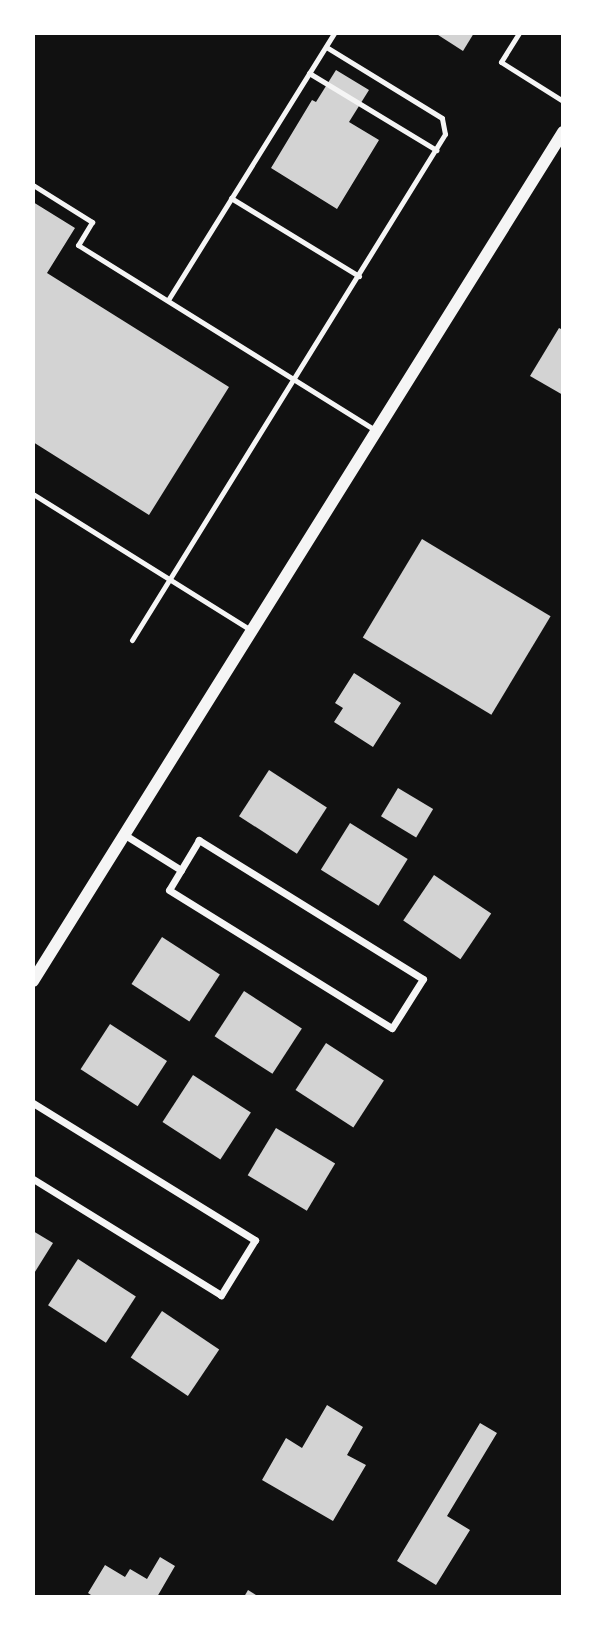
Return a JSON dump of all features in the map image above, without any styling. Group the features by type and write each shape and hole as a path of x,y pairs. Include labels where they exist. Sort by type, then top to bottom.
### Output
{"street":[{"path":"33,981 379,432 563,132"},
{"path":"125,835 181,870"},
{"path":"199,840 422,979 392,1028 169,890 181,870 199,840"},
{"path":"33,1102 255,1240 221,1295 33,1179"}],"lane":[{"path":"168,300 334,33"},
{"path":"519,33 501,62 563,101"},
{"path":"132,640 445,134 442,118 326,47"},
{"path":"309,73 436,150"},
{"path":"33,185 92,222 78,245 379,432"},
{"path":"231,198 359,276"},
{"path":"33,494 253,631"}],"building":[{"path":"435,33 474,33 463,51"},
{"path":"336,70 369,90 349,122 379,140 337,209 271,168 312,100 316,102"},
{"path":"33,202 75,228 47,273 229,387 149,515 33,442"},
{"path":"559,328 563,330 563,395 530,376"},
{"path":"422,539 551,616 491,715 363,638"},
{"path":"354,673 401,703 373,747 334,722 343,708 335,703"},
{"path":"269,770 327,808 297,854 239,816"},
{"path":"398,788 433,809 416,837 381,816"},
{"path":"350,823 408,859 379,906 321,870"},
{"path":"434,875 491,914 460,959 403,921"},
{"path":"162,937 220,975 189,1022 132,984"},
{"path":"244,991 302,1029 272,1074 215,1036"},
{"path":"110,1024 167,1061 138,1106 81,1069"},
{"path":"326,1043 384,1081 353,1128 296,1090"},
{"path":"193,1075 251,1113 220,1160 163,1122"},
{"path":"276,1128 335,1164 307,1211 248,1175"},
{"path":"33,1231 53,1243 33,1275"},
{"path":"78,1259 136,1297 106,1343 48,1305"},
{"path":"162,1311 219,1350 188,1396 131,1357"},
{"path":"327,1405 363,1427 347,1455 366,1465 333,1521 262,1480 286,1438 302,1448"},
{"path":"480,1423 497,1433 447,1516 470,1530 436,1585 397,1561"},
{"path":"160,1557 175,1566 157,1597 94,1597 88,1593 105,1565 125,1577 130,1569 147,1579"},
{"path":"248,1590 259,1597 244,1597"}]}
